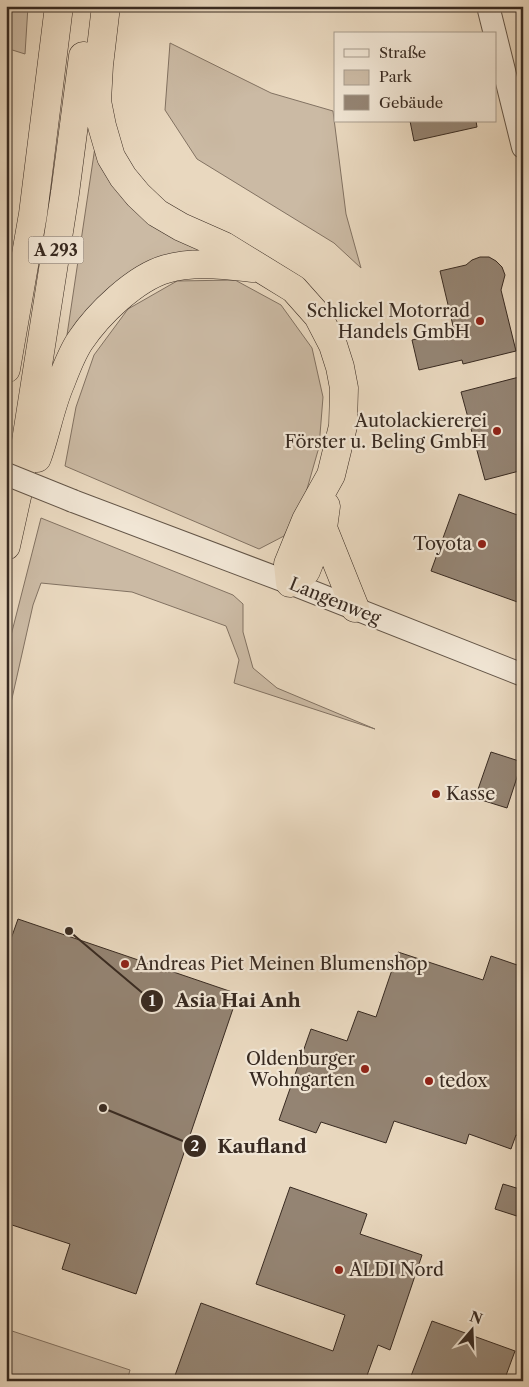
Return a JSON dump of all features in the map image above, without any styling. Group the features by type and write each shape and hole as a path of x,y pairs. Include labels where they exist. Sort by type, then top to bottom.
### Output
{"highway":[{"name":"A 293","path":"6,370 33,214 59,6"},
{"name":"A 293","path":"6,546 12,483 65,193 90,6"},
{"path":"106,6 97,101 102,126 112,157 128,183 158,213 181,227 224,246 294,289 318,316 333,344 344,388 342,426 331,475 323,528 306,570 290,583"},
{"path":"12,483 37,458 60,384 80,341 106,310 125,292 144,279 165,269 188,264 217,264 261,270"},
{"path":"290,583 288,564 306,520 331,475"},
{"path":"323,528 355,608"}],"street":[{"path":"488,6 494,32"},
{"path":"496,38 523,147"},
{"name":"Langenweg","path":"12,483 73,501 355,608 523,675"}],"green space":[{"path":"6,6 28,6 25,54 6,48"},
{"path":"170,43 271,93 333,111 346,214 361,268 334,243 197,159 165,110"},
{"path":"95,147 209,249 71,336 67,335"},
{"path":"235,280 281,305 312,348 323,397 319,447 305,496 284,536 259,549 65,466 76,407 94,355 128,309 177,281"},
{"path":"41,518 233,595 243,604 243,632 253,668 277,688 375,729 234,683 239,660 226,626 132,592 41,583 33,605 6,725 6,655"},
{"path":"6,1329 130,1370 127,1381 6,1381"}],"building":[{"path":"410,122 476,122 477,127 414,141"},
{"name":"Schlickel Motorrad Handels GmbH","path":"480,257 489,257 502,267 505,275 501,290 516,351 463,364 462,360 419,370 412,340 454,330 440,271 466,265"},
{"name":"Autolackiererei Förster u. Beling GmbH","path":"523,376 523,470 485,480 461,392"},
{"name":"Toyota","path":"459,494 523,517 523,604 431,571"},
{"path":"491,752 522,762 507,808 475,798"},
{"path":"18,919 238,994 136,1294 62,1269 70,1244 6,1223 6,953"},
{"name":"tedox","path":"398,952 483,980 491,956 523,967 523,1137 516,1135 511,1149 469,1134 466,1144 394,1121 386,1143 321,1122 316,1133 279,1120 311,1029 347,1041 358,1011 376,1017"},
{"path":"503,1184 523,1190 523,1218 495,1209"},
{"path":"290,1187 367,1214 360,1234 422,1255 390,1350 378,1345 365,1381 173,1381 201,1303 333,1351 345,1315 256,1284"},
{"path":"432,1321 515,1351 504,1381 423,1381 411,1376"}],"place":[{"name":"Schlickel Motorrad Handels GmbH","path":"480,321"},
{"name":"Autolackiererei Förster u. Beling GmbH","path":"497,431"},
{"name":"Toyota","path":"482,544"},
{"name":"Kasse","path":"436,794"},
{"name":"Asia Hai Anh","path":"69,931"},
{"name":"Andreas Piet Meinen Blumenshop","path":"125,964"},
{"name":"Oldenburger Wohngarten","path":"365,1069"},
{"name":"tedox","path":"429,1081"},
{"name":"Kaufland","path":"103,1108"},
{"name":"ALDI Nord","path":"339,1270"}]}
